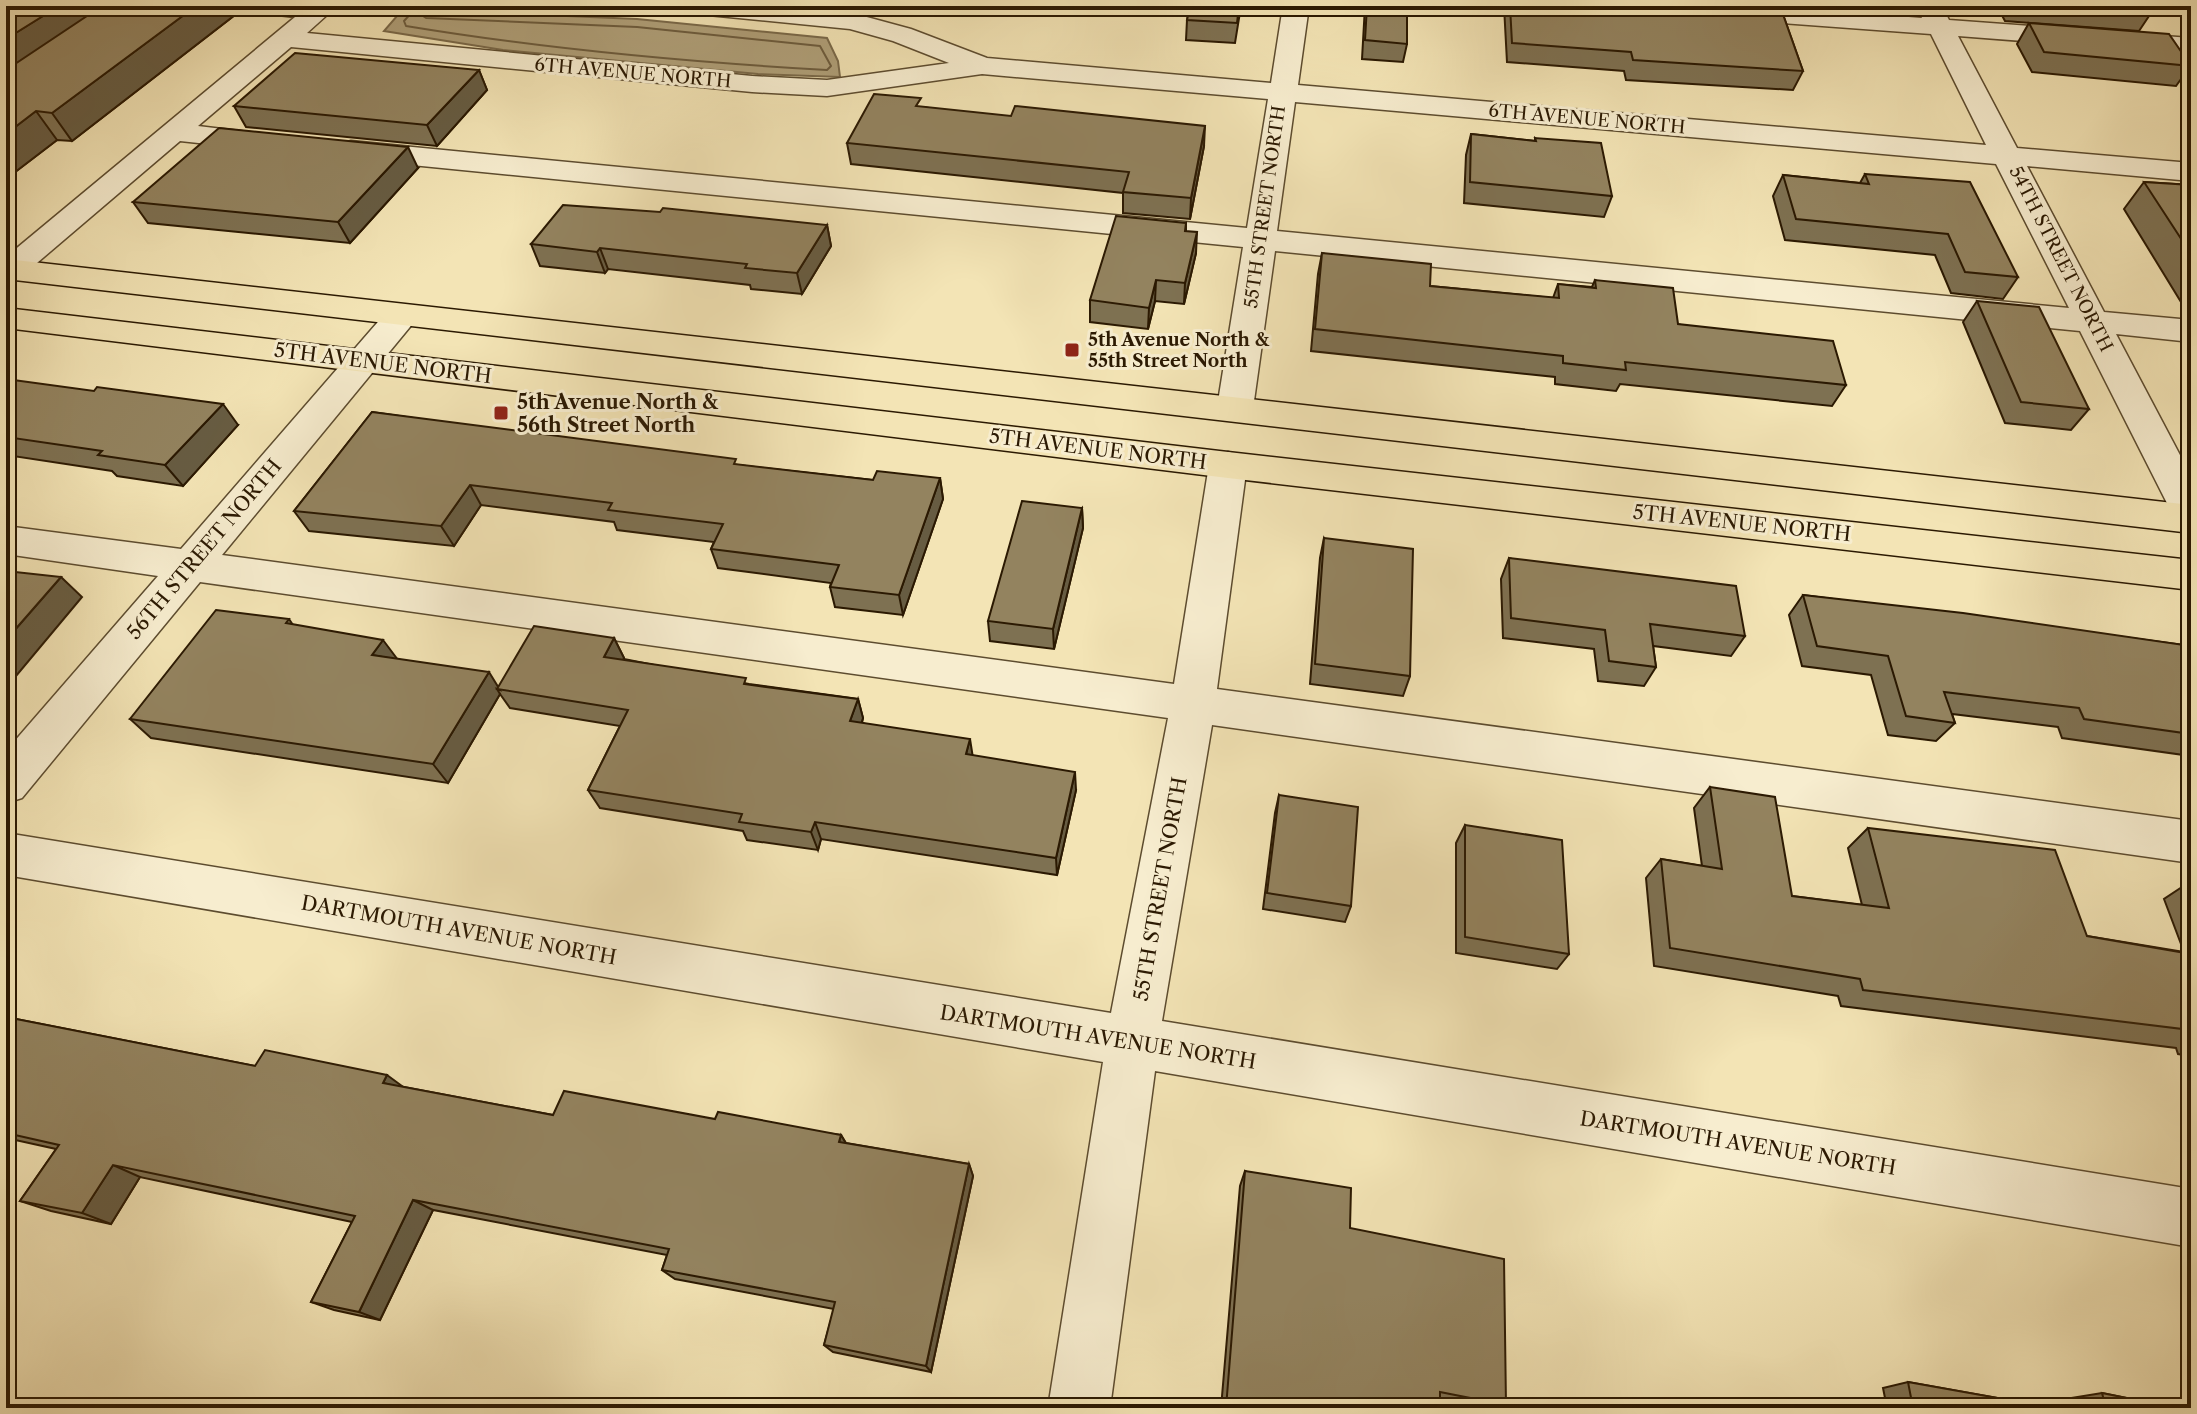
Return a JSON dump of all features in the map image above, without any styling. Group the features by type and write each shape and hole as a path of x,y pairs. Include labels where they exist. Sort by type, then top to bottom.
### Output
{"main road":[{"path":"8,271 2191,519"},
{"name":"5TH AVENUE NORTH","path":"6,318 1228,465 2191,575"}],"street":[{"path":"253,6 321,9"},
{"name":"6TH AVENUE NORTH","path":"698,6 852,21 902,35 982,66"},
{"name":"55TH STREET NORTH","path":"1235,408 1296,6"},
{"path":"1658,6 1934,16 2191,46"},
{"path":"8,271 321,9"},
{"name":"54TH STREET NORTH","path":"1934,16 2191,513"},
{"name":"6TH AVENUE NORTH","path":"284,39 752,84 827,88 982,66 2191,172"},
{"path":"174,132 2191,331"},
{"name":"56TH STREET NORTH","path":"6,784 402,315"},
{"name":"55TH STREET NORTH","path":"1079,1408 1132,1043 1193,705 1228,465"},
{"path":"6,540 2191,842"},
{"name":"DARTMOUTH AVENUE NORTH","path":"6,854 2191,1218"}],"water":[{"path":"403,9 637,19 827,38 838,61 840,77 758,74 503,50 384,31"}],"building":[{"path":"6,6 59,6 6,39"},
{"path":"102,6 196,6 52,113 36,111 6,134 6,70"},
{"path":"1190,6 1239,6 1237,23 1187,20"},
{"path":"1367,6 1407,6 1407,44 1365,40"},
{"path":"1510,6 1780,6 1803,71 1633,60 1631,52 1512,43"},
{"path":"2052,6 2146,6 2151,13"},
{"path":"2029,23 2169,34 2191,66 2044,52"},
{"path":"295,53 479,70 427,125 234,106"},
{"path":"874,94 921,98 916,106 1011,116 1015,106 1205,126 1191,198 1123,192 1129,172 847,143"},
{"path":"219,128 408,147 338,222 133,202"},
{"path":"1471,134 1536,141 1535,138 1601,143 1612,196 1470,182"},
{"path":"1865,174 1970,182 2018,277 1965,272 1948,234 1796,219 1783,175 1869,184"},
{"path":"2144,182 2191,185 2191,254"},
{"path":"563,205 660,212 663,208 827,225 797,273 745,268 747,264 531,244"},
{"path":"1116,216 1186,223 1185,231 1197,232 1185,283 1156,280 1149,308 1090,300"},
{"path":"1322,253 1431,264 1430,286 1559,298 1558,284 1596,288 1595,280 1673,288 1678,324 1833,341 1846,385 1625,362 1626,370 1563,363 1563,356 1315,329"},
{"path":"1977,301 2039,307 2089,409 2021,402"},
{"path":"6,379 94,391 97,387 223,404 165,465 98,455 102,451 6,437"},
{"path":"372,412 736,459 734,464 873,480 877,471 940,478 899,595 830,587 839,565 711,549 723,524 608,510 612,503 470,485 441,526 294,511"},
{"path":"1022,501 1082,508 1053,629 988,621"},
{"path":"1324,538 1413,549 1410,676 1315,664"},
{"path":"1509,558 1736,586 1745,636 1650,624 1656,667 1609,661 1605,630 1511,618"},
{"path":"6,571 61,577 6,640"},
{"path":"1803,595 1963,613 2191,646 2191,734 2084,719 2079,708 1944,692 1955,723 1906,716 1888,656 1817,646"},
{"path":"216,610 289,619 286,623 383,640 372,655 489,672 433,764 130,719"},
{"path":"534,626 614,638 604,657 746,678 744,684 858,699 850,721 970,739 966,754 1075,772 1056,858 815,822 811,832 739,822 742,814 588,790 628,710 497,689"},
{"path":"1710,787 1775,797 1792,896 1889,908 1868,828 2055,850 2087,936 2191,954 2191,1030 1863,990 1860,979 1670,948 1661,859 1722,869"},
{"path":"1279,795 1358,807 1351,906 1267,893"},
{"path":"1465,825 1562,840 1569,954 1465,937"},
{"path":"6,1017 255,1066 265,1050 387,1075 383,1083 553,1115 564,1091 715,1119 718,1112 841,1135 839,1142 969,1164 926,1366 824,1345 835,1302 662,1270 669,1249 413,1200 359,1312 311,1302 355,1216 113,1165 82,1213 20,1201 59,1145 6,1133"},
{"path":"1245,1171 1351,1188 1350,1228 1504,1259 1506,1405 1440,1392 1440,1408 1226,1408"},
{"path":"1908,1382 2054,1408 1913,1408"},
{"path":"2102,1393 2176,1408 2106,1408"}],"place":[{"name":"5th Avenue North & 55th Street North","path":"1072,350"},
{"name":"5th Avenue North & 56th Street North","path":"501,413"}]}
